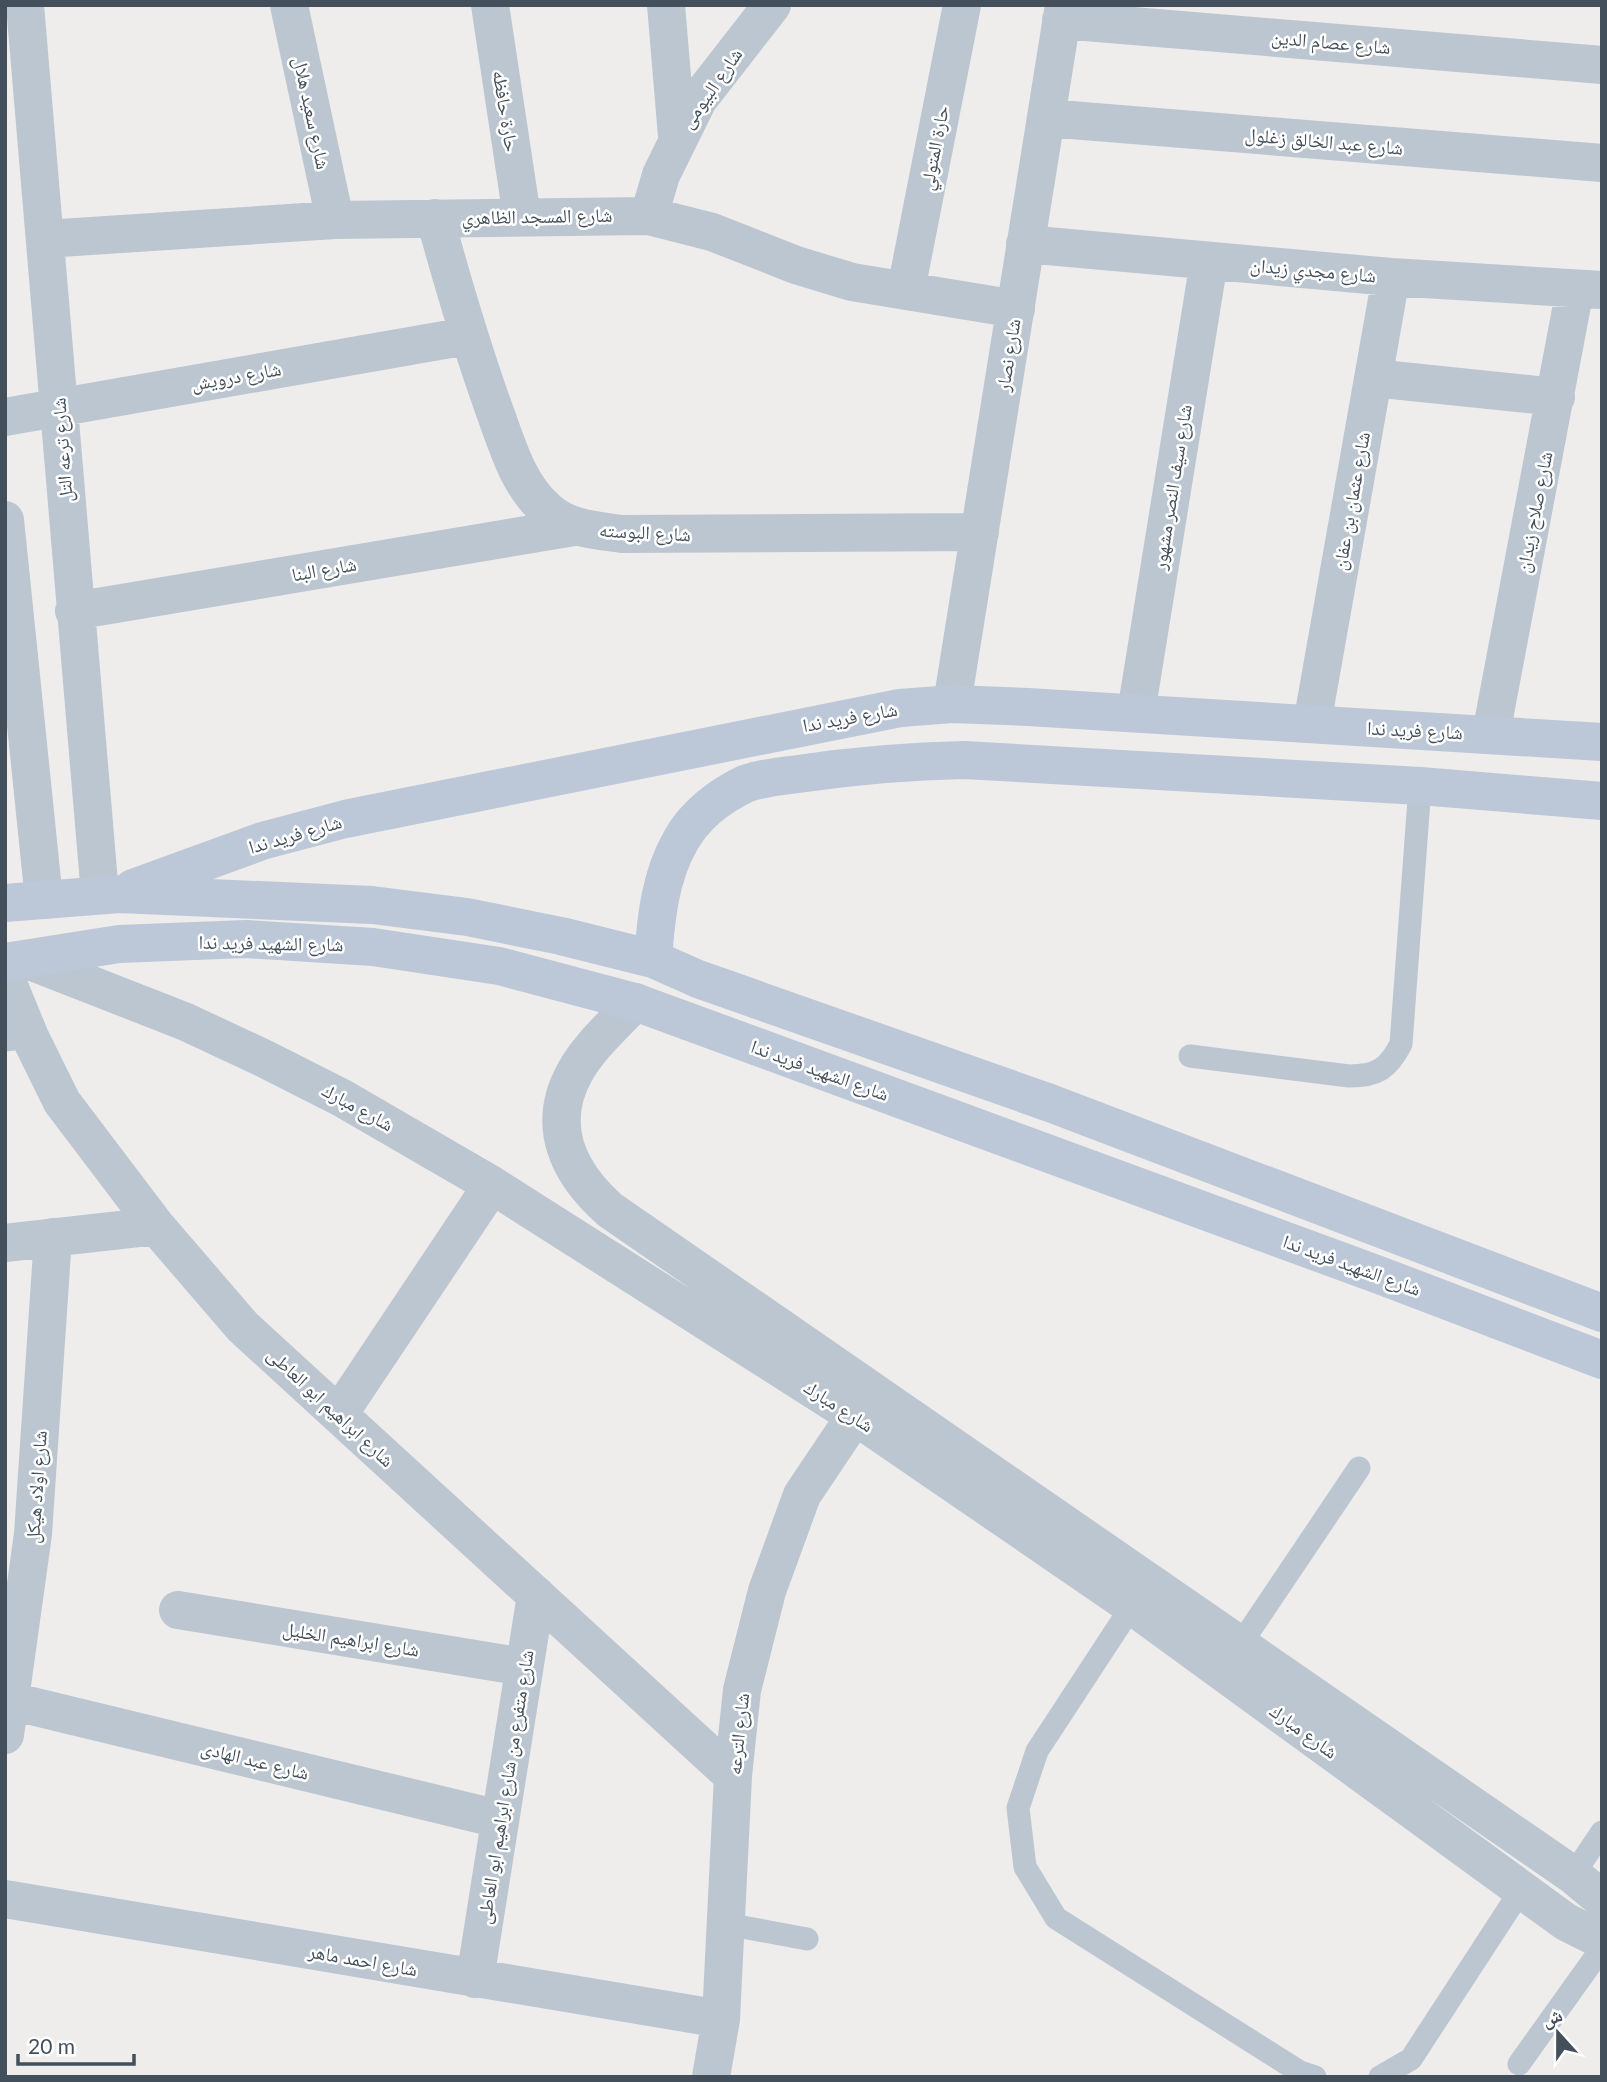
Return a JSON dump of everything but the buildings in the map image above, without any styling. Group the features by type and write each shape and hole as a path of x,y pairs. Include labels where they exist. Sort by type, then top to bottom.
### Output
{"main road":[{"name":"شارع فريد ندا","path":"109,895 262,841 416,803 848,716 952,704 1602,742"},
{"path":"1420,786 1424,730"},
{"path":"653,959 657,914 666,875 681,839 710,805 747,783 848,766 964,760 1420,786 1602,801"},
{"path":"5,903 109,895 372,905 467,917 653,959 698,979 1050,1103 1602,1313"},
{"name":"شارع الشهيد فريد ندا","path":"12,966 131,943 246,939 373,947 499,966 635,1002 1379,1275 1602,1360"}],"street":[{"name":"شارع ترعه التل","path":"25,5 74,611 109,895"},
{"name":"شارع سعيد هلال","path":"289,5 335,220"},
{"name":"حارة حافظه","path":"490,5 522,217"},
{"path":"666,5 677,136"},
{"name":"شارع البيومى","path":"649,216 677,136 722,65 772,5"},
{"name":"حارة المتولي","path":"906,290 962,5"},
{"name":"شارع عصام الدين","path":"1062,12 1602,65"},
{"name":"شارع نصار","path":"952,704 1062,12"},
{"name":"شارع عبد الخالق زغلول","path":"1046,118 1602,163"},
{"name":"شارع المسجد الظاهري","path":"45,239 335,220 649,216 712,232 796,265 852,282 1016,309"},
{"name":"شارع البوسته","path":"435,218 467,336 513,461 529,492 549,512 574,527 622,534 980,532"},
{"name":"شارع مجدي زيدان","path":"1025,244 1391,277 1588,290"},
{"name":"شارع سيف النصر مشهور","path":"1136,713 1209,261"},
{"name":"شارع عثمان بن عفان","path":"1312,724 1391,277"},
{"name":"شارع صلاح زيدان","path":"1491,734 1556,397 1588,290"},
{"name":"شارع درويش","path":"5,417 467,336"},
{"path":"1373,378 1556,397"},
{"path":"5,520 44,900"},
{"name":"شارع البنا","path":"74,611 574,527"},
{"name":"شارع ابراهيم ابو العاطى","path":"12,966 17,1039 61,1102 156,1226 243,1327 733,1776"},
{"name":"شارع مبارك","path":"12,966 175,1018 265,1059 353,1104 492,1185 1140,1594 1240,1645 1573,1875 1602,1899"},
{"name":"شارع مبارك","path":"635,1002 575,1071 563,1100 561,1132 569,1163 586,1189 610,1210 1140,1594 1534,1900 1585,1934 1602,1940"},
{"path":"339,1415 492,1185"},
{"path":"5,1242 156,1226"},
{"name":"شارع اولاد هيكل","path":"8,1718 33,1534 53,1237"},
{"name":"شارع الترعه","path":"711,2077 721,2019 733,1776 742,1690 767,1591 802,1494 855,1416"},
{"name":"شارع متفرع من شارع ابراهيم ابو العاطى","path":"475,1979 536,1595"},
{"name":"شارع ابراهيم الخليل","path":"178,1610 524,1667"},
{"name":"شارع عبد الهادى","path":"8,1718 499,1819"},
{"path":"1534,1900 1573,1875"},
{"name":"شارع احمد ماهر","path":"5,1899 721,2019"}],"lane":[{"path":"1190,1056 1349,1076 1371,1076 1390,1064 1401,1044 1420,786"},
{"path":"1240,1645 1359,1468"},
{"path":"1140,1594 1037,1752 1018,1808 1025,1867 1056,1918 1300,2073 1315,2077"},
{"path":"1573,1875 1602,1832"},
{"path":"1380,2077 1411,2059 1534,1900"},
{"path":"726,1924 807,1939"},
{"path":"1519,2064 1602,1948"}]}
